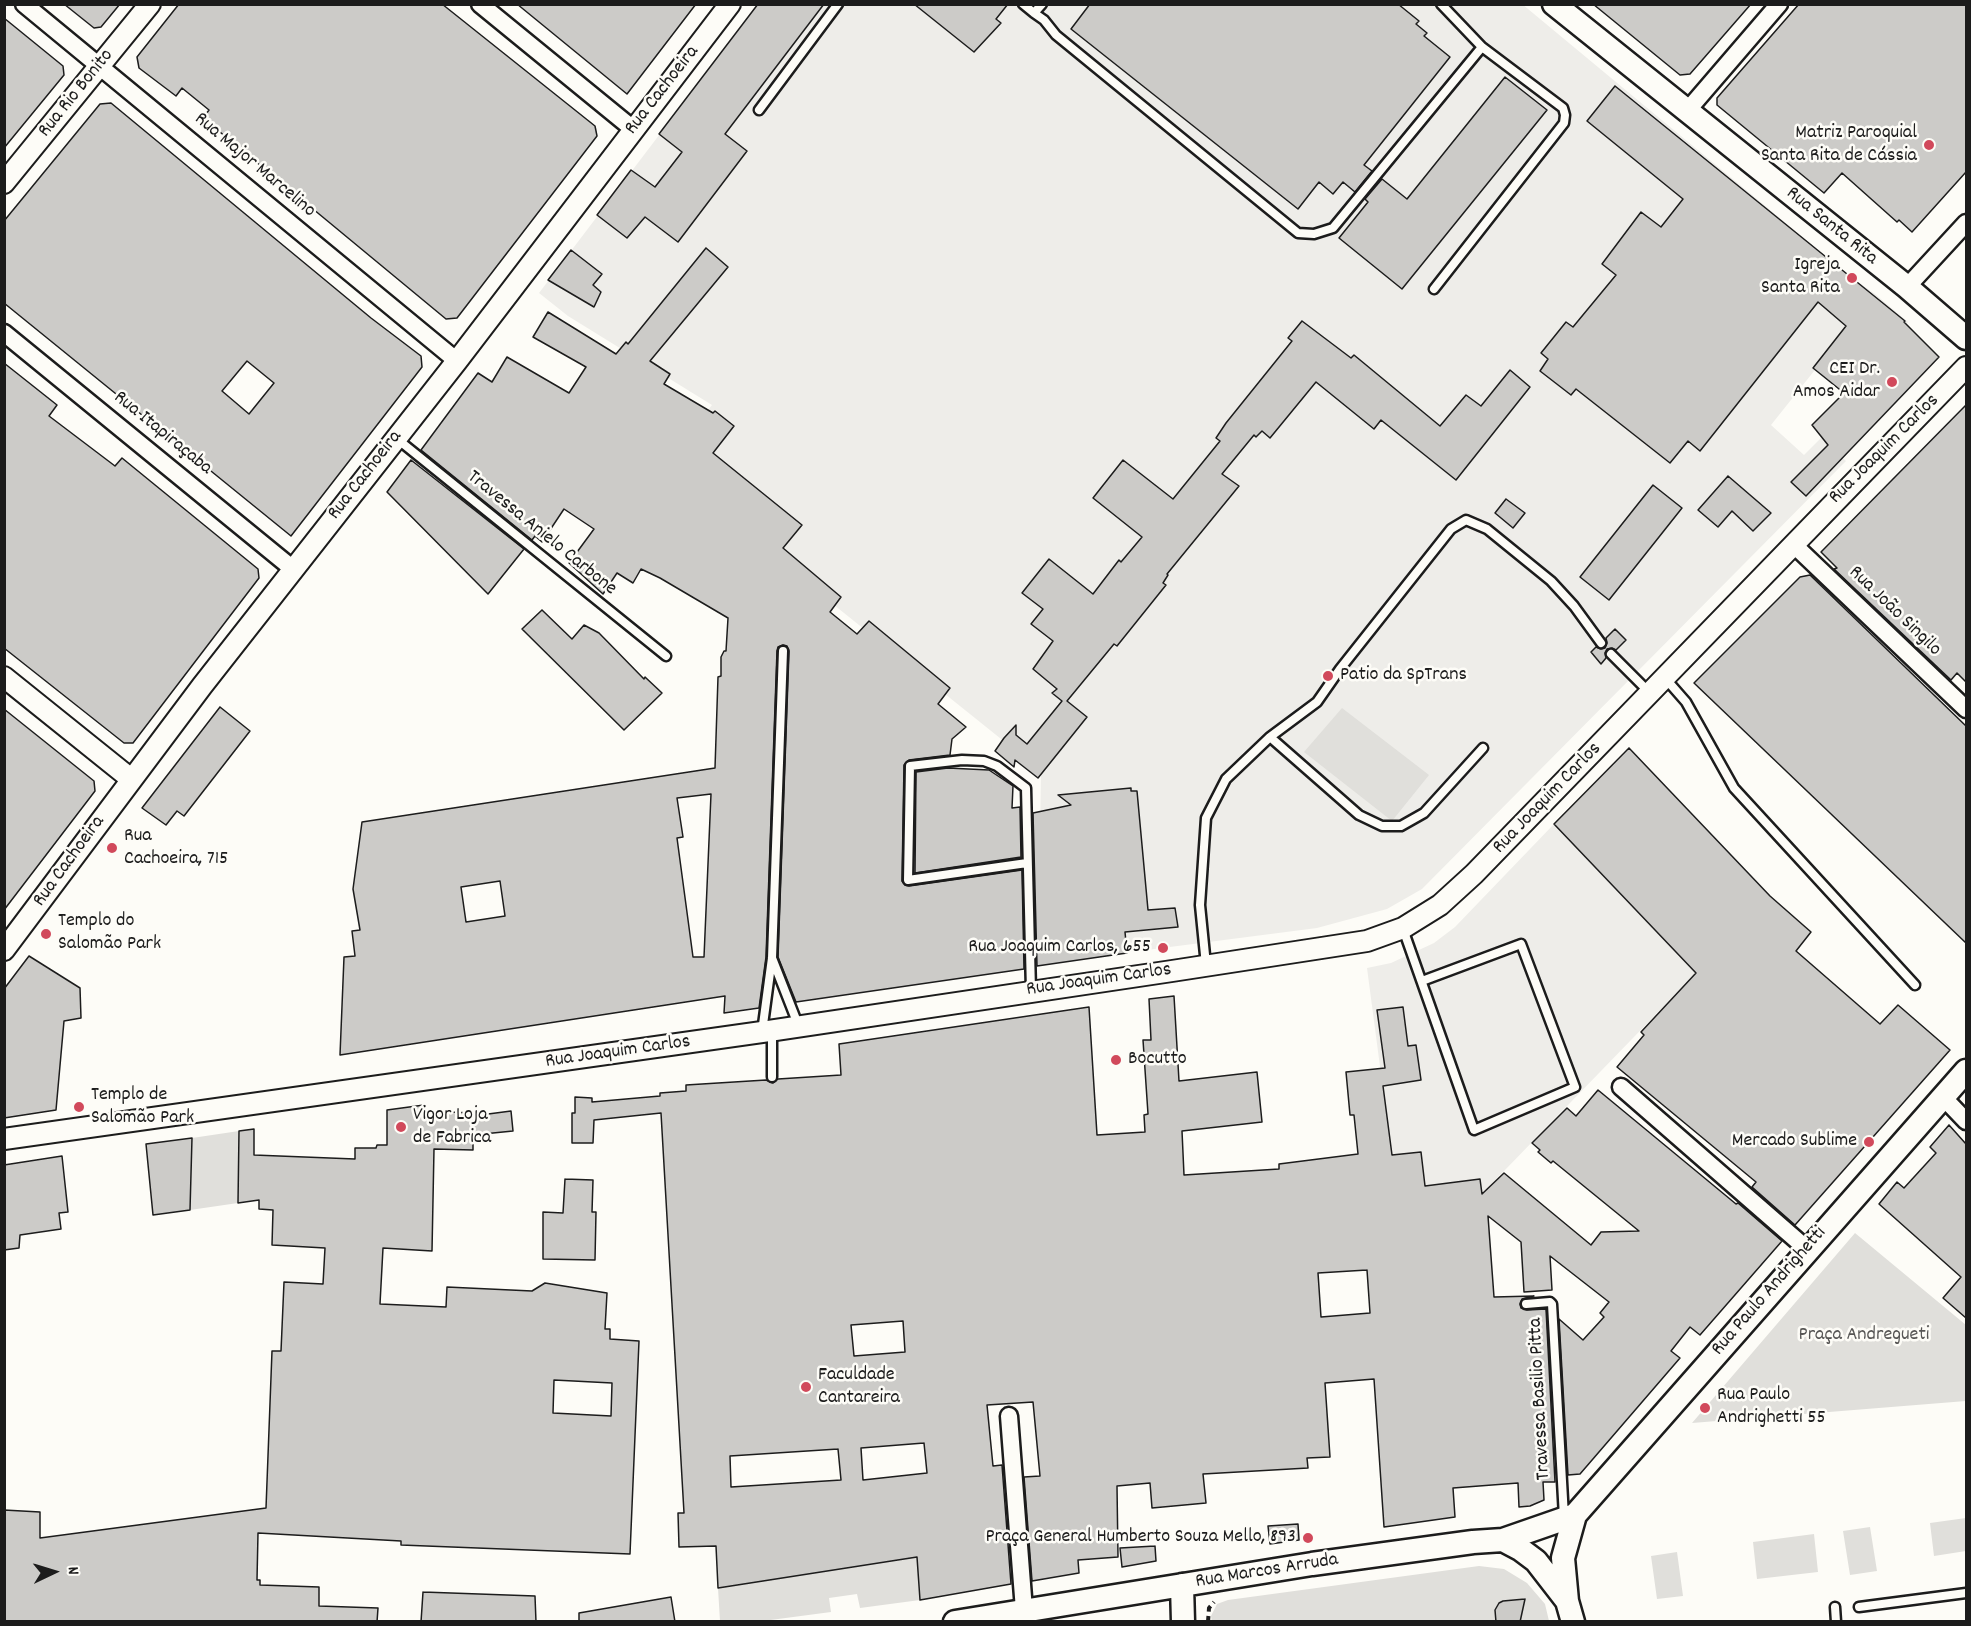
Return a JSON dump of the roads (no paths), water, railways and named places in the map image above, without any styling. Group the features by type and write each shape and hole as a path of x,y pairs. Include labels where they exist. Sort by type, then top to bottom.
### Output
{"main road":[{"name":"Rua Santa Rita","path":"1554,4 1966,338"},
{"name":"Rua Paulo Andrighetti","path":"1570,1516 1966,1071"},
{"name":"Rua Marcos Arruda","path":"956,1622 1335,1561 1503,1540 1570,1516"},
{"path":"1570,1516 1563,1558 1570,1611"},
{"path":"1503,1540 1536,1561 1570,1611"},
{"path":"1182,1585 1183,1622"}],"street":[{"name":"Rua Major Marcelino","path":"24,4 457,361"},
{"name":"Rua Rio Bonito","path":"4,183 150,4"},
{"path":"480,4 633,129"},
{"name":"Rua Cachoeira","path":"4,950 131,779 457,361 730,4"},
{"path":"1687,111 1779,4"},
{"path":"1907,288 1966,223"},
{"name":"Rua Itapiraçaba","path":"4,333 293,569"},
{"name":"Rua Joaquim Carlos","path":"4,1139 799,1027 1206,966 1367,941 1403,928 1440,905 1474,874 1966,367"},
{"name":"Rua João Singilo","path":"1793,544 1966,710"},
{"path":"4,677 131,779"},
{"path":"1621,1087 1808,1250"},
{"path":"1943,1096 1966,1121"},
{"path":"1009,1416 1024,1610"}],"lane":[{"path":"759,110 838,4"},
{"path":"1023,4 1044,20 1056,35 1298,233 1314,234 1333,228 1482,47"},
{"path":"1034,13 1041,4"},
{"path":"1434,289 1564,123 1565,115 1563,108 1482,47 1445,6"},
{"name":"Travessa Anielo Carbone","path":"396,438 666,656"},
{"path":"1206,966 1200,905 1206,818 1226,779 1270,737 1317,702 1340,669 1451,530 1466,520 1487,529 1551,581 1574,606 1601,643"},
{"path":"772,1077 767,1031 772,958 783,651"},
{"path":"1611,654 1650,693"},
{"path":"1665,678 1686,702 1734,788 1915,985"},
{"path":"1270,737 1359,815 1382,826 1401,826 1424,813 1483,748"},
{"path":"1027,863 908,879 910,766 962,760 984,761 997,766 1024,786 1026,790 1031,991"},
{"path":"1403,928 1474,1130 1575,1087 1521,944 1422,981"},
{"path":"772,958 799,1027"},
{"name":"Travessa Basilio Pitta","path":"1527,1304 1550,1302 1552,1304 1570,1516"},
{"path":"1859,1607 1966,1593"},
{"path":"1835,1607 1836,1622"}],"place":[{"name":"Matriz Paroquial Santa Rita de Cássia","path":"1929,145"},
{"name":"Igreja Santa Rita","path":"1852,278"},
{"name":"CEI Dr. Amos Aidar","path":"1892,382"},
{"name":"Patio da SpTrans","path":"1328,676"},
{"name":"Rua Cachoeira, 715","path":"112,848"},
{"name":"Templo do Salomão Park","path":"46,934"},
{"name":"Rua Joaquim Carlos, 655","path":"1163,948"},
{"name":"Bocutto","path":"1116,1060"},
{"name":"Templo de Salomão Park","path":"79,1107"},
{"name":"Vigor Loja de Fabrica","path":"401,1127"},
{"name":"Mercado Sublime","path":"1869,1142"},
{"name":"Faculdade Cantareira","path":"806,1387"},
{"name":"Rua Paulo Andrighetti 55","path":"1705,1408"},
{"name":"Praça General Humberto Souza Mello, 893","path":"1308,1538"}],"park label":[{"name":"Praça Andregueti","path":"1864,1336"}]}
